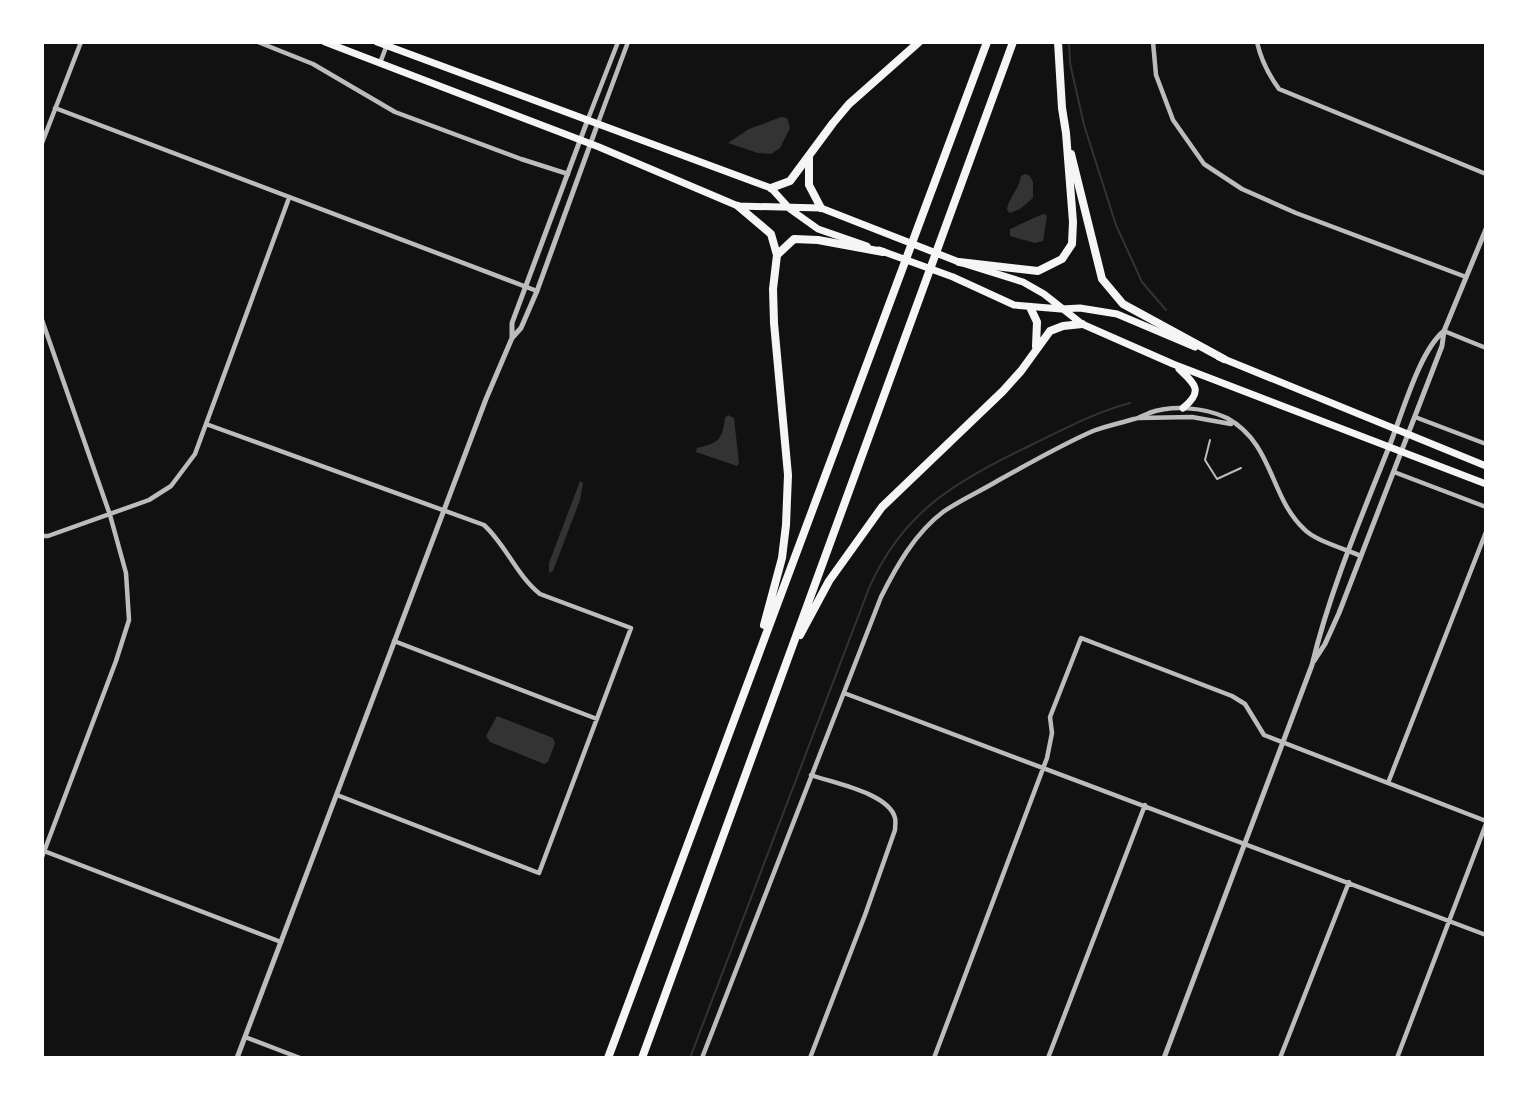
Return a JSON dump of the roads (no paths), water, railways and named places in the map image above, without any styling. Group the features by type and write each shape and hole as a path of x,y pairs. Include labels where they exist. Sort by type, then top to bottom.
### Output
{"highway":[{"path":"771,188 790,181 849,104 919,42"},
{"path":"608,1058 987,42"},
{"path":"642,1058 1013,42"},
{"path":"1058,42 1066,133 1102,279 1123,304 1224,359"},
{"path":"959,262 1038,271 1055,264 1068,253 1072,244 1073,222 1066,133"},
{"path":"809,157 809,185 821,208"},
{"path":"738,206 771,234 777,255 773,289 774,323 788,475 782,558 747,685"},
{"path":"777,255 794,239 818,240 883,252"},
{"path":"1030,307 1037,322 1036,349"},
{"path":"792,646 829,581 882,507 1003,391 1021,372 1049,331 1082,324"}],"main road":[{"path":"325,42 592,144 738,206 821,208 959,262 1023,282 1044,293 1082,324 1173,364 1486,484"},
{"path":"377,42 771,188 790,208 818,229 953,277 1014,305 1080,308 1117,314 1486,466"},
{"path":"1173,364 1195,386 1194,399 1183,408"}],"street":[{"path":"42,143 81,42"},
{"path":"258,42 313,64 395,112 568,174"},
{"path":"512,338 512,323 618,42"},
{"path":"237,1058 394,640 512,338 521,328 537,291 628,42"},
{"path":"1153,42 1156,75 1173,120 1204,163 1242,189 1290,210 1466,277"},
{"path":"1257,42 1260,58 1279,89 1486,174"},
{"path":"380,63 388,44"},
{"path":"55,108 537,291"},
{"path":"42,536 149,500 171,486 195,454 289,198"},
{"path":"1312,664 1325,644 1362,556 1442,346 1444,331 1486,229"},
{"path":"42,320 110,515 126,573 129,620 42,857"},
{"path":"1444,331 1486,348"},
{"path":"1164,1058 1312,664 1329,604 1389,447 1420,367 1435,338 1444,331"},
{"path":"702,1058 881,597 902,558 943,512 1096,430 1149,413 1183,408 1213,413 1236,425 1257,444 1268,463 1288,512 1306,532 1362,556"},
{"path":"1139,418 1192,417 1236,425"},
{"path":"1415,417 1486,444"},
{"path":"206,424 484,525 494,534 529,585 540,594 631,628 539,873 337,794"},
{"path":"1394,472 1486,507"},
{"path":"1388,783 1486,532"},
{"path":"1329,604 1341,608"},
{"path":"934,1058 1050,749 1050,717 1081,638 1233,696 1245,704 1264,735 1486,822 1396,1058"},
{"path":"394,640 597,719"},
{"path":"844,693 1044,766 1486,935"},
{"path":"810,1058 892,843 895,818 877,797 811,775"},
{"path":"1048,1058 1145,805"},
{"path":"43,851 281,942"},
{"path":"1280,1058 1349,882"},
{"path":"245,1037 300,1058"}],"lane":[{"path":"1210,440 1206,460 1217,479 1241,468"}],"waterway":[{"path":"1069,42 1070,63 1084,125 1116,225 1142,282 1166,310"},
{"path":"690,1058 869,588 883,560 918,516 959,484 1070,426 1130,403"}]}
